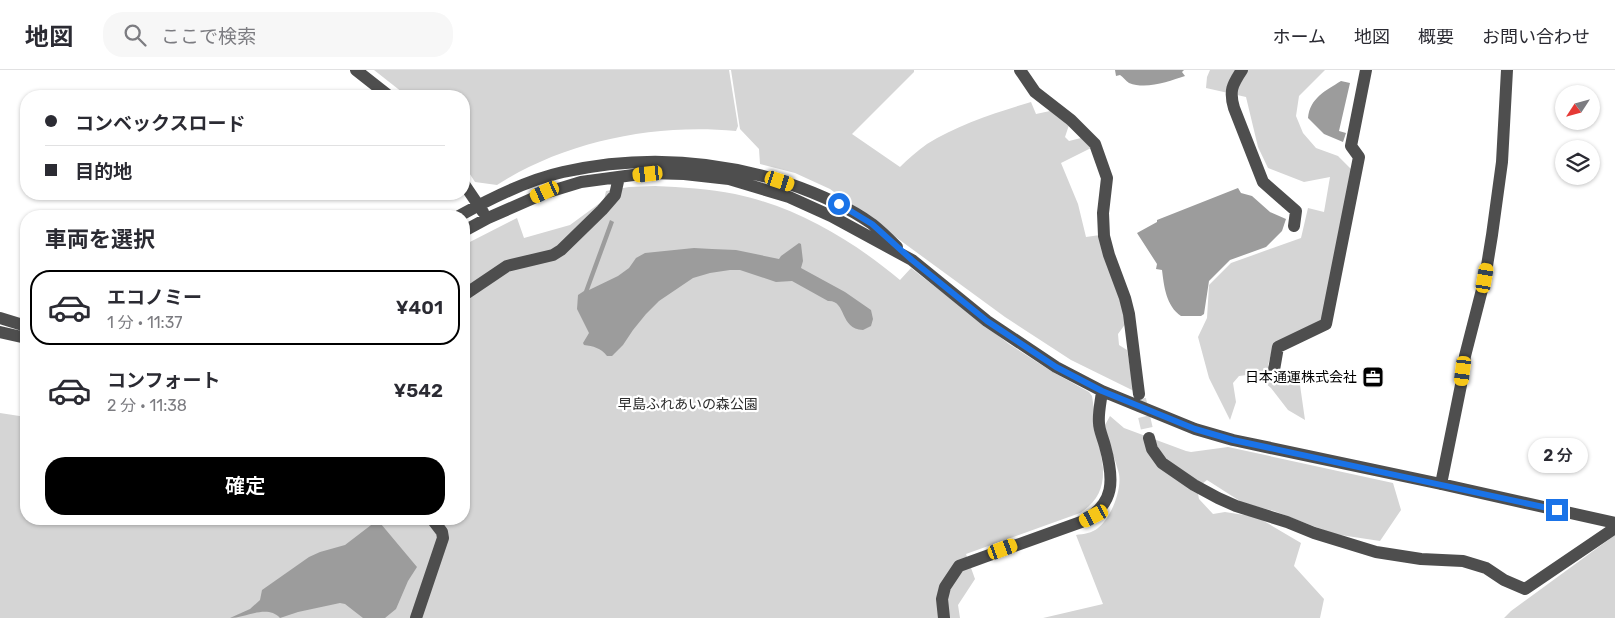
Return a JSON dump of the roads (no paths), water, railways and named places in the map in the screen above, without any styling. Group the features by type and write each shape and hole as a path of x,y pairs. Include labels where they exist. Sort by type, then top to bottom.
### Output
{"street":[{"path":"356,70 381,90"},
{"path":"1020,70 1035,92 1072,120 1096,144 1107,178 1103,213 1104,236 1125,298 1139,394"},
{"path":"1242,70 1231,89 1234,108 1263,182 1296,211 1294,226"},
{"path":"1274,370 1278,347 1326,324 1359,157 1351,146 1366,70"},
{"path":"1441,484 1465,356 1485,278 1492,235 1502,162 1507,70"},
{"path":"469,210 527,184 562,172 647,161 708,164 766,176 809,190 839,204 872,224 912,260 987,321 1056,367 1102,391 1195,429 1233,440 1615,523"},
{"path":"470,228 545,192 582,182 648,174 684,174 729,179 789,197 831,216 912,260"},
{"path":"470,291 508,266 553,255 561,250 615,195 618,177"},
{"path":"470,193 488,218"},
{"path":"0,318 20,324"},
{"path":"0,332 20,337"},
{"path":"944,618 942,599 945,587 959,566 1081,522 1094,516 1105,504 1110,487 1111,471 1098,424 1102,391"},
{"path":"1149,438 1152,449 1162,463 1194,485 1236,506 1376,552 1421,559 1463,561 1486,568 1504,580 1525,589 1615,528"},
{"path":"416,618 443,538 442,532 437,525"}],"tunnel":[{"path":"1140,399 1149,438"}],"place":[{"name":"日本通運株式会社","path":"1373,377"}],"park label":[{"name":"早島ふれあいの森公園","path":"688,404"}]}
